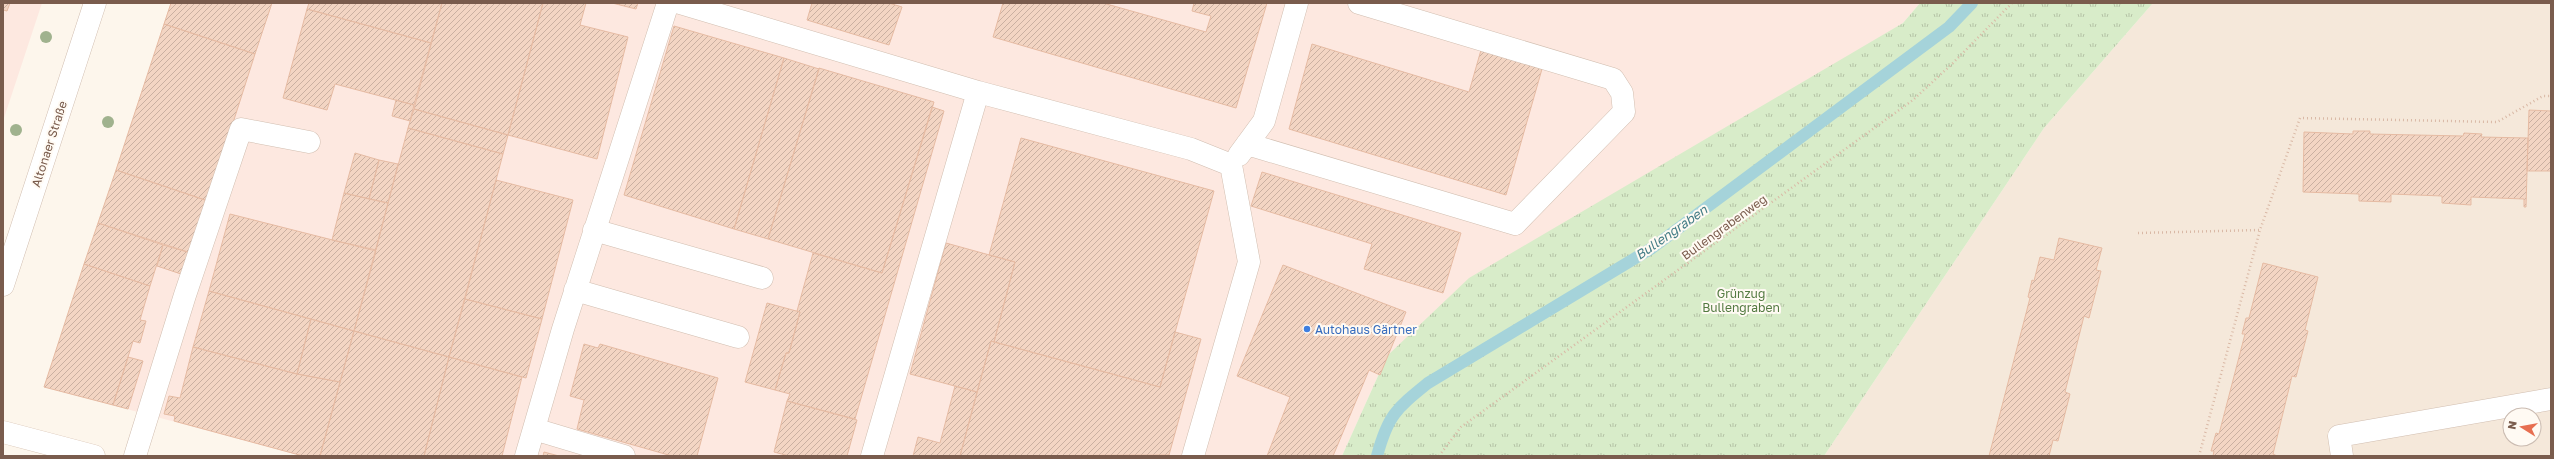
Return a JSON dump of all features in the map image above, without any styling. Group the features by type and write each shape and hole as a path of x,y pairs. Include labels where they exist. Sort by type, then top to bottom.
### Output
{"street":[{"name":"Altonaer Straße","path":"3,284 95,3"},
{"path":"526,456 575,290 668,3"},
{"path":"680,3 978,92 1191,149 1231,166"},
{"path":"1193,456 1249,262 1231,166 1264,121 1297,3"},
{"path":"1247,144 1514,224 1624,112 1622,93 1613,79 1359,3"},
{"path":"872,456 978,92"},
{"path":"135,456 184,295 241,129 310,142"},
{"path":"594,230 762,278"},
{"path":"575,290 738,337"},
{"path":"2342,456 2339,436 2551,399"},
{"path":"534,429 624,456"},
{"path":"3,432 94,456"}],"path":[{"name":"Bullengrabenweg","path":"1439,456 1461,427 1913,100 1952,64 2012,3"},
{"path":"2199,456 2260,230 2300,118 2497,122 2543,96 2551,96"},
{"path":"2138,233 2260,230"}],"shaded area":[{"path":"3,3 42,3 3,121"},
{"path":"171,3 1920,3 1903,23 1387,356 1342,456 303,456 44,387"},
{"path":"2153,3 2551,3 2551,456 1824,456 2044,128"}],"green space":[{"name":"Grünzug Bullengraben","path":"1920,3 2153,3 2044,128 1824,456 1342,456 1387,356 1469,278 1903,23"}],"building":[{"path":"3,3 10,3 7,11 3,10"},
{"path":"171,3 272,3 255,54 164,24"},
{"path":"309,3 442,3 431,43 307,9"},
{"path":"442,3 543,3 508,135 414,109"},
{"path":"543,3 586,3 580,25 628,37 597,159 508,135"},
{"path":"612,3 638,3 636,9"},
{"path":"812,3 889,3 902,7 889,45 807,20"},
{"path":"1003,3 1103,3 1206,32 1211,16 1192,11 1194,3 1267,3 1236,108 993,37"},
{"path":"307,9 431,43 414,105 335,84 327,110 283,98"},
{"path":"164,24 255,54 208,201 116,170"},
{"path":"674,26 784,58 734,229 624,195"},
{"path":"1312,44 1469,92 1481,50 1542,69 1506,195 1289,129"},
{"path":"784,58 819,69 768,239 734,229"},
{"path":"819,68 934,102 882,273 768,239"},
{"path":"396,100 414,105 410,121 392,116"},
{"path":"932,107 944,111 855,419 787,401 790,394 775,390 786,353 789,353 800,312 797,311 813,253 882,273"},
{"path":"414,109 508,135 503,154 408,128"},
{"path":"2529,110 2551,111 2551,171 2527,171"},
{"path":"408,128 503,154 449,357 354,331"},
{"path":"2353,131 2370,131 2370,134 2463,136 2464,133 2482,134 2481,137 2528,138 2526,207 2524,207 2524,199 2471,197 2471,205 2442,203 2442,196 2391,194 2391,202 2359,201 2359,194 2303,192 2304,132 2353,134"},
{"path":"1021,138 1214,191 1160,387 994,342 1015,262 989,255"},
{"path":"355,153 379,160 369,199 344,193"},
{"path":"379,160 398,164 388,203 369,199"},
{"path":"116,170 208,201 191,253 98,223"},
{"path":"1262,172 1461,233 1443,293 1364,269 1372,244 1251,206"},
{"path":"496,180 573,200 542,319 465,299"},
{"path":"344,193 388,203 376,250 332,240"},
{"path":"230,214 376,251 354,331 209,291"},
{"path":"98,223 163,245 150,286 84,264"},
{"path":"2059,238 2102,248 2096,270 2101,271 2089,318 2084,316 2065,392 2070,394 2058,441 2053,440 2049,456 1989,456 2030,298 2028,297 2032,280 2034,281 2040,257 2054,260"},
{"path":"946,243 1015,262 994,342 991,341 977,392 910,374"},
{"path":"163,245 191,253 184,275 157,266"},
{"path":"2263,263 2318,277 2305,330 2308,331 2296,377 2292,376 2273,454 2277,456 2213,456 2214,451 2211,451 2216,433 2219,434 2245,334 2242,334 2246,318 2249,318"},
{"path":"84,264 150,286 140,320 146,321 140,343 133,341 113,405 44,387"},
{"path":"1283,265 1406,312 1380,375 1369,370 1333,456 1267,456 1290,397 1237,376"},
{"path":"209,291 311,319 297,374 193,347"},
{"path":"465,299 542,319 526,378 449,357"},
{"path":"767,303 800,312 789,353 786,353 775,390 745,382"},
{"path":"311,319 354,331 340,382 297,374"},
{"path":"354,331 449,357 424,456 320,456"},
{"path":"1175,332 1201,339 1169,455 960,456 991,341 1160,387"},
{"path":"584,344 598,348 600,344 718,378 697,456 672,456 577,429 584,400 570,396"},
{"path":"193,347 297,374 340,382 320,456 303,456 174,421 175,416 164,414 169,396 180,398"},
{"path":"128,357 143,361 128,409 113,405"},
{"path":"449,357 522,377 502,456 424,456"},
{"path":"955,386 977,392 960,456 913,456 918,437 940,443"},
{"path":"787,401 857,420 847,456 789,456 774,452"},
{"path":"544,452 559,456 543,456"}],"waterway":[{"name":"Bullengraben","path":"1377,456 1385,431 1395,414 1408,400 1428,383 1652,248 1949,27 1972,3"}],"place":[{"name":"Autohaus Gärtner","path":"1307,329"}]}
